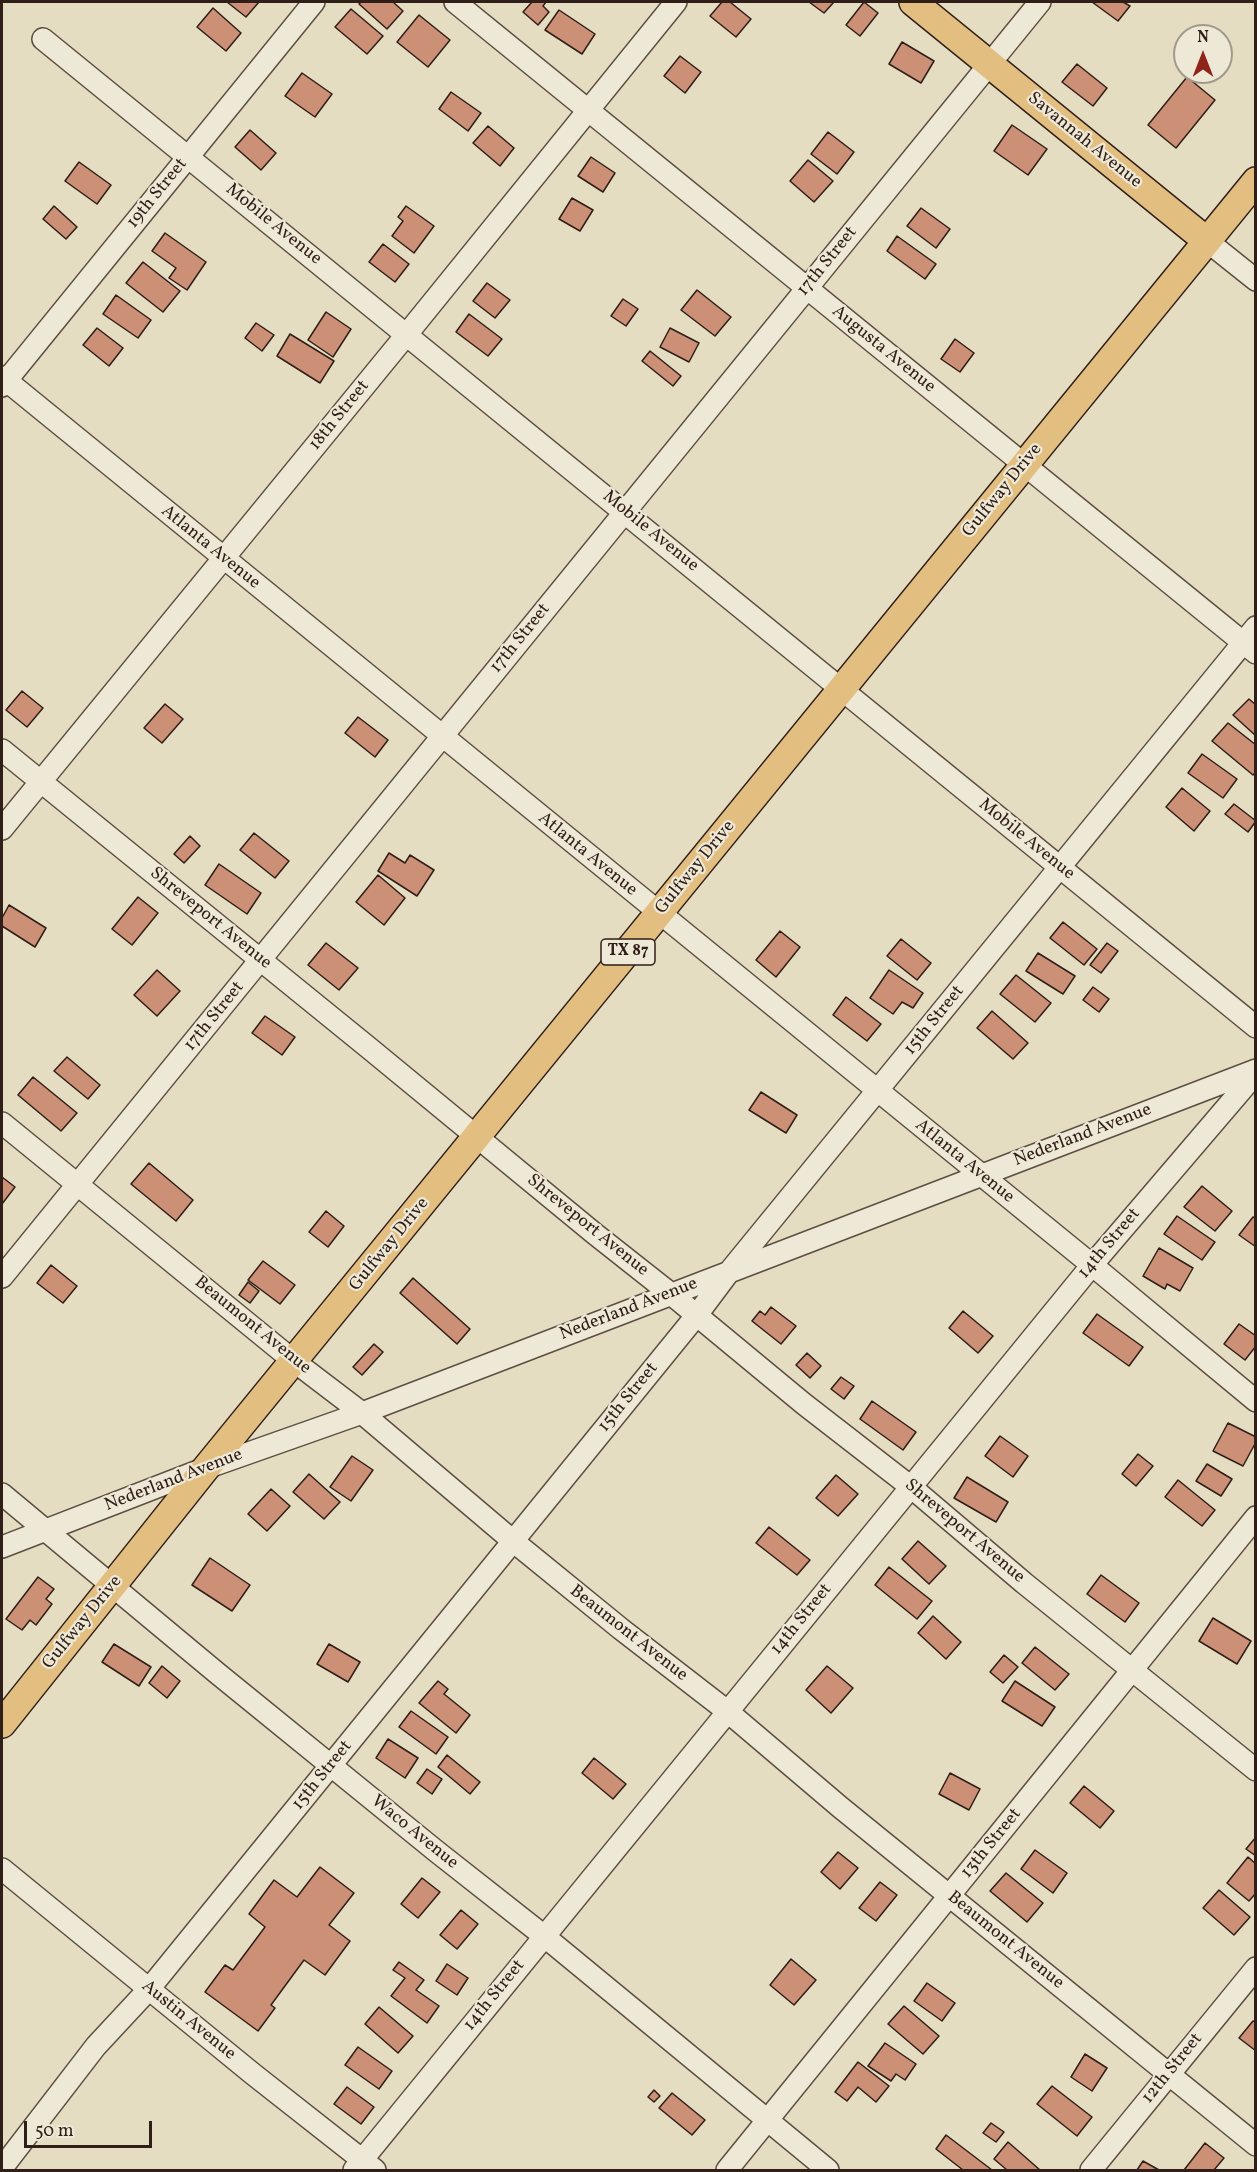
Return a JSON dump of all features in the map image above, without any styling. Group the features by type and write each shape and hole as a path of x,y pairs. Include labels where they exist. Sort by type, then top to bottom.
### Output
{"main road":[{"name":"Savannah Avenue","path":"913,2 1207,241"},
{"name":"Gulfway Drive","path":"2,1724 206,1468 295,1362 1256,181"}],"street":[{"name":"19th Street","path":"3,382 314,2"},
{"name":"Augusta Avenue","path":"456,2 1024,465 1251,641"},
{"name":"18th Street","path":"2,829 676,2"},
{"name":"17th Street","path":"2,1277 1040,2"},
{"name":"Mobile Avenue","path":"43,39 1256,1026"},
{"name":"Savannah Avenue","path":"1207,241 1256,280"},
{"name":"Atlanta Avenue","path":"3,382 1092,1265 1256,1401"},
{"name":"15th Street","path":"2,2168 96,2046 149,1989 1059,868 1251,641"},
{"name":"Shreveport Avenue","path":"2,750 1256,1770"},
{"name":"Nederland Avenue","path":"2,1547 206,1468 363,1413 1256,1072"},
{"name":"14th Street","path":"364,2167 544,1936 727,1711 1092,1265 1256,1072"},
{"name":"Beaumont Avenue","path":"2,1123 295,1362 363,1413 513,1541 727,1711 1256,2145"},
{"name":"Waco Avenue","path":"2,1494 112,1587 544,1936 828,2170"},
{"name":"13th Street","path":"727,2170 1256,1518"},
{"name":"Austin Avenue","path":"2,1869 364,2167"},
{"name":"12th Street","path":"1091,2170 1256,1968"}],"building":[{"path":"227,2 259,2 246,17"},
{"path":"361,2 393,2 403,11 387,29 359,4"},
{"path":"532,2 546,2 543,6 549,12 538,25 523,12"},
{"path":"722,2 730,2 751,19 736,37 710,16"},
{"path":"809,2 834,2 824,13"},
{"path":"864,2 878,13 860,36 846,25"},
{"path":"1092,2 1123,2 1130,6 1118,21"},
{"path":"213,8 241,33 226,51 197,27"},
{"path":"351,9 383,36 367,54 335,27"},
{"path":"559,10 595,34 582,54 545,30"},
{"path":"419,15 450,40 428,67 397,42"},
{"path":"902,42 934,61 921,83 889,64"},
{"path":"680,56 701,72 685,93 664,76"},
{"path":"1077,64 1107,88 1093,106 1062,82"},
{"path":"302,73 332,94 315,117 285,96"},
{"path":"1181,84 1196,84 1215,100 1176,148 1148,125"},
{"path":"451,92 481,113 468,131 439,109"},
{"path":"1012,125 1047,149 1028,175 994,151"},
{"path":"488,126 514,148 500,166 473,143"},
{"path":"250,130 276,153 261,170 235,147"},
{"path":"828,132 854,152 837,174 811,154"},
{"path":"591,157 615,173 603,192 578,176"},
{"path":"808,160 833,181 814,202 790,181"},
{"path":"79,162 111,185 97,204 65,181"},
{"path":"572,198 593,210 580,231 559,219"},
{"path":"54,206 77,227 66,239 43,219"},
{"path":"406,206 434,226 414,253 392,236 403,221 398,217"},
{"path":"921,208 950,229 936,248 907,226"},
{"path":"165,233 206,262 187,290 169,278 176,268 152,251"},
{"path":"897,236 936,264 925,279 887,251"},
{"path":"383,244 409,264 395,282 369,262"},
{"path":"143,262 180,291 163,312 126,283"},
{"path":"487,283 510,300 495,318 473,301"},
{"path":"697,290 731,317 715,336 681,310"},
{"path":"116,295 151,320 138,338 103,314"},
{"path":"623,299 638,309 626,326 611,316"},
{"path":"326,312 351,329 333,357 308,340"},
{"path":"469,314 502,339 488,356 456,332"},
{"path":"256,323 274,335 262,351 245,338"},
{"path":"97,328 123,348 109,366 83,345"},
{"path":"670,328 699,343 689,362 660,347"},
{"path":"290,334 334,361 320,383 277,356"},
{"path":"955,339 974,353 960,372 941,359"},
{"path":"650,351 681,376 673,386 642,361"},
{"path":"22,691 43,708 27,727 6,710"},
{"path":"1249,699 1256,705 1256,736 1233,715"},
{"path":"165,704 183,719 162,743 144,728"},
{"path":"358,717 388,740 375,757 345,733"},
{"path":"1228,723 1256,745 1256,772 1253,775 1212,741"},
{"path":"1202,754 1237,779 1223,798 1188,773"},
{"path":"1182,788 1210,811 1194,831 1166,807"},
{"path":"1234,804 1256,821 1248,832 1225,814"},
{"path":"254,833 289,861 275,878 240,850"},
{"path":"190,836 200,846 184,863 174,854"},
{"path":"389,853 405,863 410,855 434,870 417,896 378,871"},
{"path":"219,864 261,893 247,914 205,885"},
{"path":"378,875 405,898 384,925 356,902"},
{"path":"138,897 158,913 132,945 112,929"},
{"path":"9,905 46,928 35,947 2,926 2,918"},
{"path":"1063,922 1097,949 1084,965 1050,938"},
{"path":"780,931 800,947 776,977 756,960"},
{"path":"901,939 931,963 917,980 887,956"},
{"path":"326,943 358,968 339,990 308,965"},
{"path":"1107,943 1118,951 1101,973 1090,965"},
{"path":"1038,953 1075,976 1063,994 1026,971"},
{"path":"157,970 180,991 157,1016 134,995"},
{"path":"889,970 923,993 913,1008 902,1002 893,1014 870,998"},
{"path":"1016,975 1051,1003 1035,1022 1000,994"},
{"path":"1093,987 1109,999 1099,1012 1083,1000"},
{"path":"846,997 881,1024 867,1041 833,1015"},
{"path":"992,1011 1028,1043 1013,1059 977,1028"},
{"path":"265,1016 295,1037 282,1055 252,1033"},
{"path":"67,1057 100,1085 88,1099 54,1071"},
{"path":"33,1077 77,1113 61,1131 18,1095"},
{"path":"761,1092 797,1115 786,1133 749,1110"},
{"path":"149,1163 193,1200 176,1221 131,1184"},
{"path":"2,1177 15,1187 2,1204"},
{"path":"1202,1186 1232,1211 1215,1231 1184,1207"},
{"path":"326,1211 344,1226 328,1247 309,1232"},
{"path":"1177,1216 1215,1242 1202,1260 1164,1234"},
{"path":"1253,1217 1256,1218 1256,1247 1239,1235"},
{"path":"1159,1248 1193,1268 1180,1291 1167,1284 1165,1289 1143,1276"},
{"path":"263,1261 295,1285 280,1304 248,1280"},
{"path":"51,1265 77,1286 63,1303 37,1283"},
{"path":"413,1278 470,1329 457,1344 400,1293"},
{"path":"248,1282 259,1291 250,1303 239,1295"},
{"path":"771,1307 796,1326 781,1344 752,1321 760,1311 765,1315"},
{"path":"963,1311 993,1336 978,1353 949,1328"},
{"path":"1097,1314 1143,1347 1129,1366 1083,1333"},
{"path":"1239,1324 1256,1336 1256,1346 1245,1360 1224,1344"},
{"path":"374,1344 383,1352 362,1375 353,1367"},
{"path":"807,1353 821,1366 810,1378 796,1365"},
{"path":"841,1377 854,1386 844,1399 831,1389"},
{"path":"872,1401 916,1432 903,1450 860,1419"},
{"path":"1228,1423 1256,1437 1256,1442 1243,1466 1213,1451"},
{"path":"1000,1436 1028,1456 1013,1477 985,1456"},
{"path":"1138,1454 1153,1466 1136,1486 1122,1474"},
{"path":"352,1456 373,1470 351,1501 330,1487"},
{"path":"1207,1464 1232,1479 1221,1496 1196,1481"},
{"path":"309,1474 340,1502 324,1519 293,1492"},
{"path":"836,1475 858,1494 838,1516 816,1498"},
{"path":"967,1477 1008,1502 996,1522 954,1498"},
{"path":"1178,1480 1215,1510 1202,1526 1165,1497"},
{"path":"271,1489 290,1506 267,1531 248,1514"},
{"path":"769,1527 810,1560 797,1575 756,1543"},
{"path":"918,1541 946,1566 929,1584 902,1559"},
{"path":"210,1558 250,1585 232,1611 192,1585"},
{"path":"889,1567 932,1601 917,1619 875,1585"},
{"path":"1101,1575 1139,1603 1125,1622 1087,1594"},
{"path":"38,1577 54,1589 46,1599 52,1604 36,1625 30,1620 22,1630 6,1619"},
{"path":"933,1616 961,1642 946,1659 918,1633"},
{"path":"1213,1618 1251,1641 1237,1664 1199,1641"},
{"path":"114,1644 151,1667 139,1686 102,1662"},
{"path":"329,1644 360,1662 348,1682 317,1664"},
{"path":"1035,1647 1069,1674 1055,1690 1022,1663"},
{"path":"1004,1655 1018,1667 1003,1683 990,1672"},
{"path":"162,1666 180,1681 167,1698 149,1683"},
{"path":"827,1666 853,1688 831,1713 806,1690"},
{"path":"438,1681 448,1689 444,1694 470,1715 456,1733 419,1703"},
{"path":"1015,1681 1055,1707 1042,1726 1002,1701"},
{"path":"411,1711 448,1737 436,1754 399,1727"},
{"path":"388,1739 418,1758 405,1778 376,1758"},
{"path":"447,1755 480,1782 470,1794 438,1767"},
{"path":"594,1758 626,1784 613,1799 582,1773"},
{"path":"427,1769 442,1779 432,1794 417,1783"},
{"path":"950,1773 980,1789 969,1810 939,1794"},
{"path":"1084,1786 1114,1811 1100,1828 1070,1803"},
{"path":"1256,1837 1256,1856 1246,1849"},
{"path":"1035,1850 1067,1873 1053,1893 1021,1869"},
{"path":"838,1852 858,1868 840,1889 821,1872"},
{"path":"1248,1857 1256,1864 1256,1893 1249,1901 1227,1883"},
{"path":"320,1867 354,1893 329,1925 350,1941 325,1975 304,1960 271,2005 275,2008 258,2031 205,1992 225,1965 233,1970 265,1927 249,1914 274,1880 297,1897"},
{"path":"1006,1873 1043,1903 1027,1922 990,1891"},
{"path":"422,1878 440,1892 418,1918 401,1904"},
{"path":"880,1882 897,1895 876,1921 859,1908"},
{"path":"1219,1890 1250,1917 1234,1935 1203,1908"},
{"path":"461,1910 478,1924 457,1949 440,1935"},
{"path":"791,1959 816,1980 794,2005 770,1985"},
{"path":"399,1962 424,1980 416,1990 439,2006 427,2023 391,1996 405,1978 393,1970"},
{"path":"447,1964 468,1978 457,1995 436,1981"},
{"path":"927,1983 955,2003 942,2021 914,2001"},
{"path":"904,2006 939,2036 923,2054 888,2024"},
{"path":"379,2007 413,2036 398,2053 365,2024"},
{"path":"1253,2021 1256,2022 1256,2051 1239,2038"},
{"path":"885,2043 916,2064 905,2080 896,2074 891,2081 868,2066"},
{"path":"358,2047 392,2071 379,2089 345,2065"},
{"path":"1085,2054 1107,2068 1092,2091 1071,2077"},
{"path":"858,2062 889,2086 876,2102 858,2087 847,2101 835,2092"},
{"path":"1052,2086 1092,2117 1077,2136 1037,2104"},
{"path":"347,2087 374,2107 361,2124 334,2104"},
{"path":"654,2090 660,2096 654,2102 648,2097"},
{"path":"672,2093 705,2120 692,2135 659,2108"},
{"path":"991,2123 1004,2132 996,2142 983,2133"},
{"path":"946,2135 992,2170 963,2170 936,2149"},
{"path":"1008,2142 1040,2170 1007,2170 994,2159"},
{"path":"1205,2143 1224,2158 1214,2170 1184,2170"},
{"path":"1143,2161 1159,2170 1137,2170"}]}
